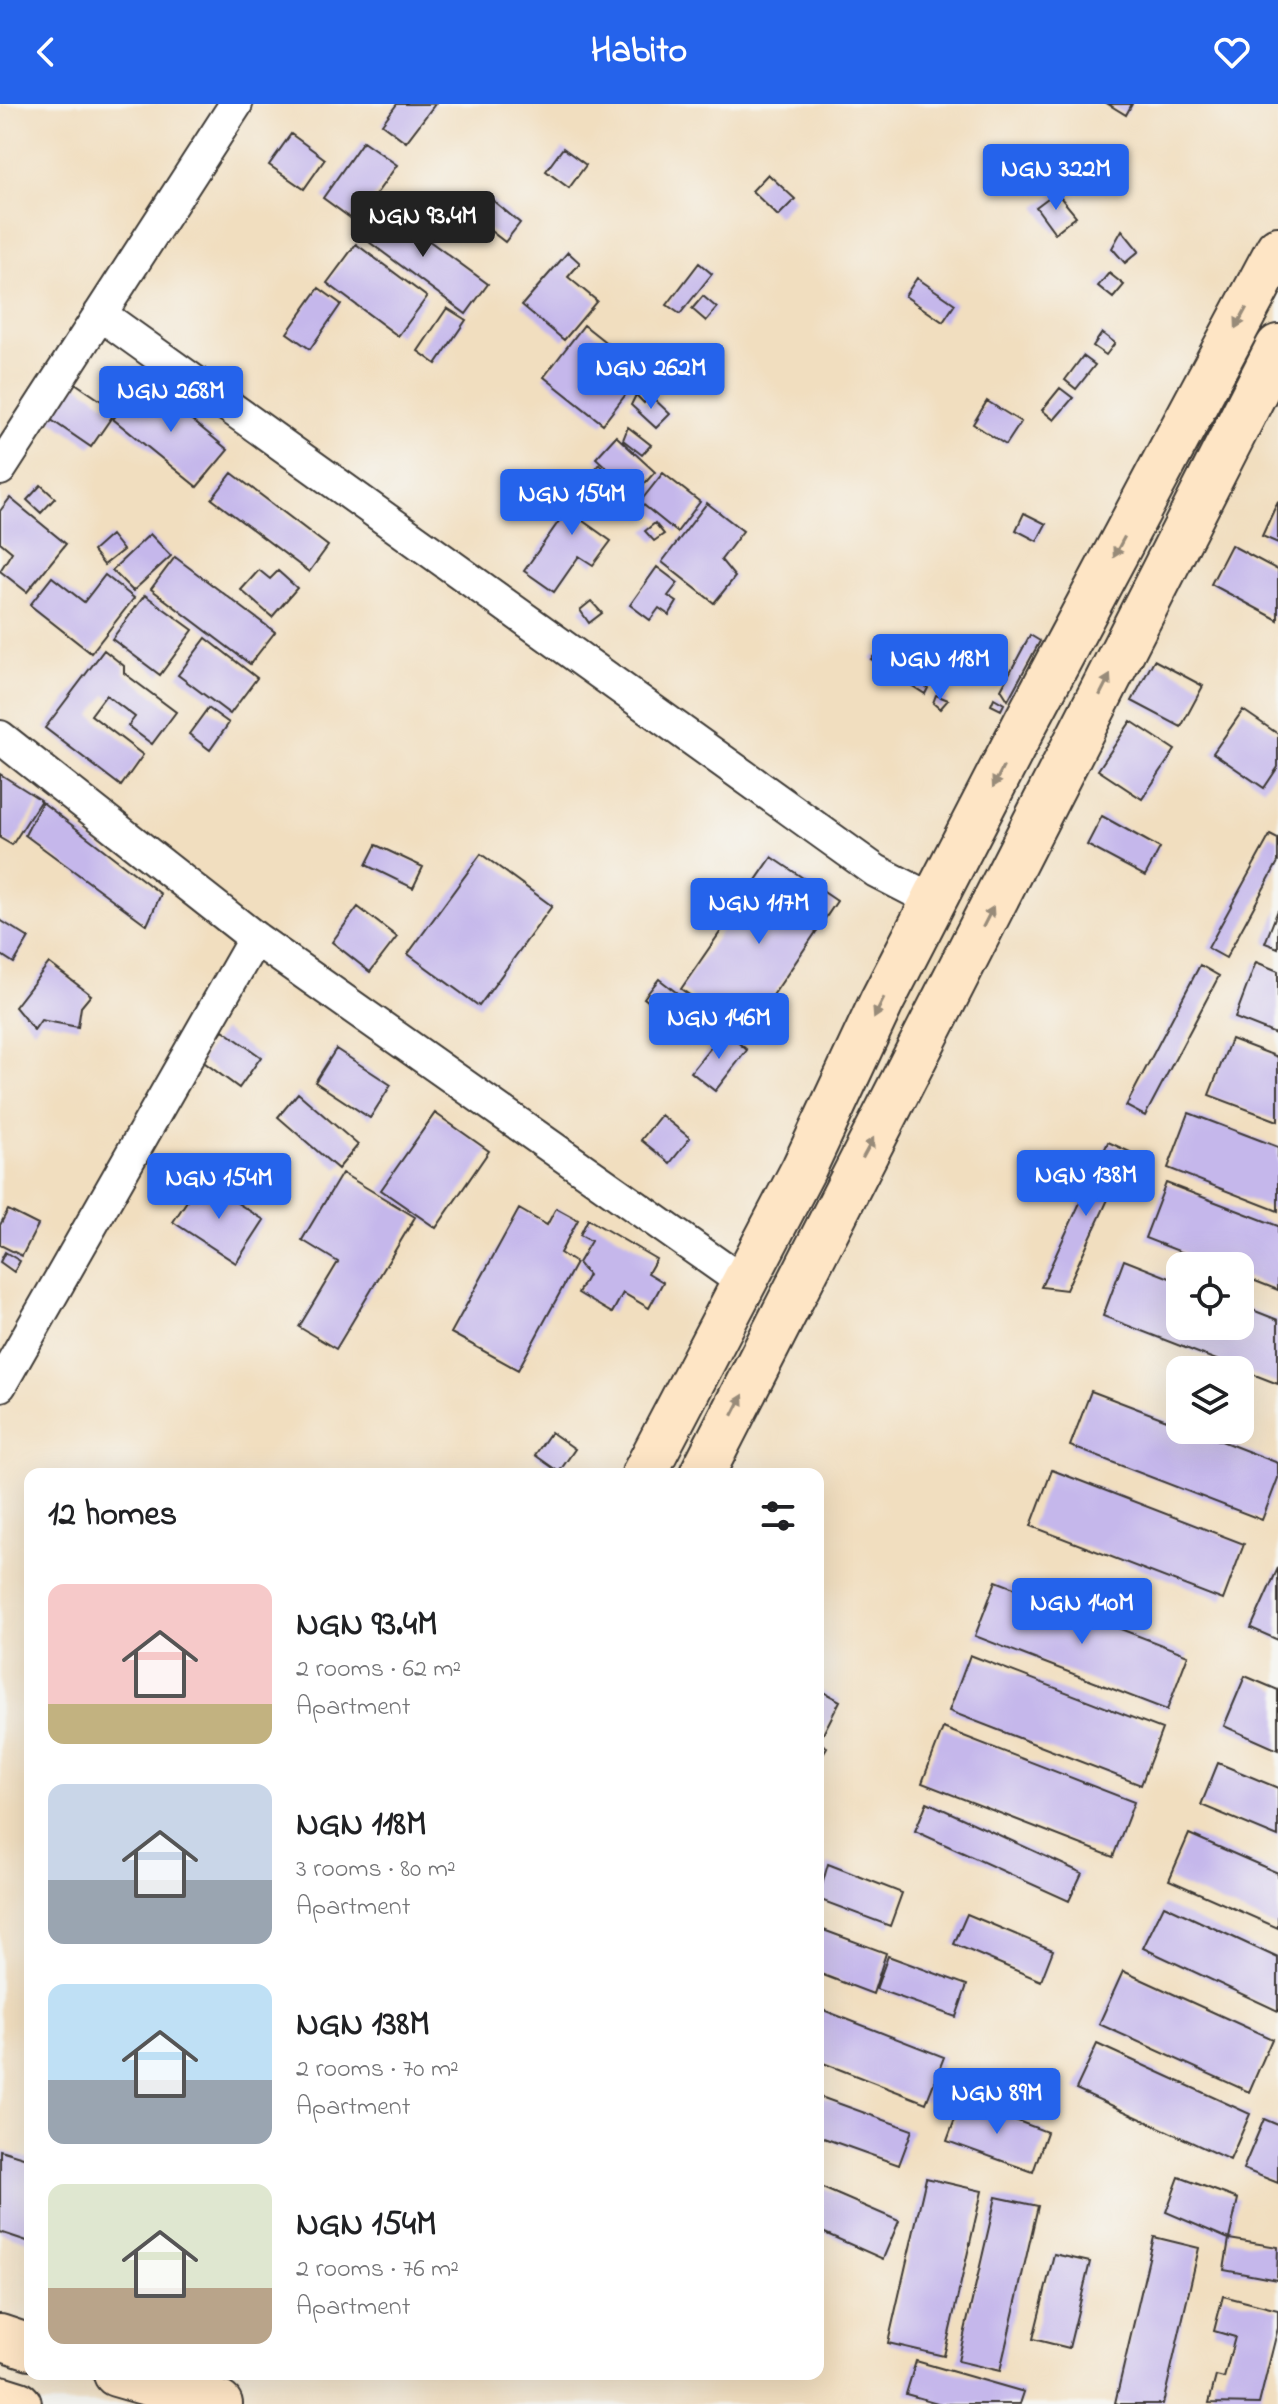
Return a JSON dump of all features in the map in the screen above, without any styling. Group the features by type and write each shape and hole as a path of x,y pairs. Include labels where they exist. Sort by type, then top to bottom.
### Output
{"street":[{"path":"0,469 236,104"},
{"path":"647,1468 804,1168 882,1001 1278,249"},
{"path":"100,314 876,871 934,901"},
{"path":"705,1468 1278,347"},
{"path":"0,737 255,938 744,1283"},
{"path":"0,1385 255,938"},
{"path":"804,1168 846,1189"},
{"path":"0,2337 24,2345"},
{"path":"136,2380 219,2404 231,2380"},
{"path":"0,2398 19,2404"}],"building":[{"path":"397,104 435,104 406,142 382,124"},
{"path":"1108,104 1132,104 1126,115"},
{"path":"291,134 325,159 304,189 269,165"},
{"path":"363,141 397,165 356,222 323,198"},
{"path":"563,148 586,165 569,188 546,171"},
{"path":"768,174 795,199 778,216 752,191"},
{"path":"1056,192 1076,216 1055,233 1036,207"},
{"path":"485,194 520,223 505,242 469,214"},
{"path":"379,204 488,284 466,314 357,233"},
{"path":"1122,230 1139,251 1125,263 1112,248"},
{"path":"356,244 427,297 398,336 327,283"},
{"path":"568,252 580,263 568,277 597,301 564,340 522,305"},
{"path":"699,263 712,274 680,314 667,305"},
{"path":"1109,273 1124,285 1113,298 1098,286"},
{"path":"917,278 955,304 943,322 905,296"},
{"path":"319,288 341,304 310,349 287,333"},
{"path":"703,296 717,308 706,321 692,309"},
{"path":"447,308 466,320 436,364 418,351"},
{"path":"584,325 643,372 603,424 544,377"},
{"path":"1102,333 1115,343 1106,355 1093,346"},
{"path":"1083,356 1095,365 1076,389 1065,380"},
{"path":"72,381 116,411 91,447 47,417"},
{"path":"145,381 228,450 197,487 113,419"},
{"path":"1060,388 1073,398 1054,420 1042,410"},
{"path":"636,395 644,403 651,396 670,414 656,428 631,405"},
{"path":"987,401 1021,422 1006,445 973,424"},
{"path":"628,427 651,445 642,455 623,440"},
{"path":"616,436 655,472 635,494 596,458"},
{"path":"599,464 612,480 583,521 611,541 593,565 579,556 554,592 524,571"},
{"path":"232,473 328,546 309,572 212,499"},
{"path":"663,473 700,502 677,532 640,502"},
{"path":"41,485 55,498 41,513 27,500"},
{"path":"10,498 66,544 27,592 0,571 12,552 0,542 0,511"},
{"path":"1278,501 1278,543 1262,536"},
{"path":"707,503 743,531 721,560 735,577 714,603 662,562"},
{"path":"1024,513 1046,524 1037,541 1016,530"},
{"path":"655,523 664,534 654,541 645,531"},
{"path":"150,534 171,556 133,591 112,570"},
{"path":"111,535 123,550 104,565 93,551"},
{"path":"1231,545 1278,570 1278,620 1211,584"},
{"path":"175,557 275,632 250,664 151,589"},
{"path":"657,567 678,583 668,596 677,602 669,615 659,608 650,620 630,605"},
{"path":"259,570 270,579 278,571 297,588 272,617 241,590"},
{"path":"105,575 134,598 91,653 30,605 52,577 84,602"},
{"path":"145,595 193,630 160,675 112,639"},
{"path":"591,601 602,613 589,623 580,610"},
{"path":"1030,635 1040,641 1008,700 1001,689"},
{"path":"206,638 257,678 230,714 178,675"},
{"path":"104,650 124,666 124,673 176,712 152,744 128,726 135,717 106,695 91,715 143,755 121,786 45,728"},
{"path":"875,655 928,688 925,694 871,659"},
{"path":"1154,660 1203,686 1181,727 1132,701"},
{"path":"936,695 948,700 940,709 933,703"},
{"path":"994,698 1004,704 1001,710 991,705"},
{"path":"208,708 229,723 210,750 189,734"},
{"path":"1243,710 1278,734 1278,767 1264,788 1213,753"},
{"path":"1131,721 1175,750 1142,799 1098,770"},
{"path":"0,774 41,800 12,845 0,838"},
{"path":"42,802 161,894 147,925 25,835"},
{"path":"1102,816 1160,848 1145,876 1087,845"},
{"path":"1270,835 1278,839 1278,862 1226,958 1208,948"},
{"path":"376,845 423,867 413,888 366,865"},
{"path":"481,854 552,906 479,1006 408,954"},
{"path":"772,857 837,901 746,1035 681,989"},
{"path":"358,907 397,937 370,972 332,942"},
{"path":"1278,910 1278,948 1265,943"},
{"path":"0,920 29,938 14,963 0,954"},
{"path":"1256,962 1278,971 1278,1035 1235,1018"},
{"path":"49,963 91,995 81,1007 78,1027 41,1020 34,1030 15,1007"},
{"path":"1200,965 1219,976 1145,1116 1126,1106"},
{"path":"659,979 686,1000 671,1019 644,998"},
{"path":"223,1030 261,1057 239,1088 201,1060"},
{"path":"724,1031 747,1050 715,1091 691,1072"},
{"path":"1231,1039 1278,1057 1278,1121 1209,1095"},
{"path":"336,1049 391,1085 370,1118 315,1082"},
{"path":"298,1093 358,1145 338,1169 278,1117"},
{"path":"435,1113 489,1151 436,1228 381,1190"},
{"path":"1189,1113 1278,1147 1278,1211 1168,1168"},
{"path":"661,1115 690,1138 670,1163 641,1140"},
{"path":"1108,1142 1130,1152 1066,1290 1041,1287"},
{"path":"342,1173 415,1217 336,1349 299,1327 338,1262 302,1240"},
{"path":"201,1180 264,1220 236,1263 173,1222"},
{"path":"1166,1183 1278,1226 1278,1290 1254,1281 1254,1252 1181,1252 1145,1238"},
{"path":"556,1208 578,1220 560,1253 576,1263 518,1370 451,1333 519,1209 547,1225"},
{"path":"8,1210 38,1225 22,1256 0,1245 0,1225"},
{"path":"588,1219 656,1259 648,1273 663,1282 649,1308 623,1293 612,1313 578,1293 588,1275 578,1263 591,1241 580,1235"},
{"path":"5,1252 20,1261 14,1272 0,1262"},
{"path":"1124,1260 1166,1276 1166,1340 1254,1340 1254,1311 1278,1320 1278,1384 1254,1375 1254,1356 1206,1356 1103,1316"},
{"path":"1091,1391 1166,1420 1166,1444 1229,1444 1278,1463 1278,1478 1262,1520 1070,1446"},
{"path":"551,1432 575,1449 562,1468 553,1468 535,1455"},
{"path":"1052,1470 1244,1544 1223,1600 1031,1526"},
{"path":"1278,1568 1278,1640 1251,1628"},
{"path":"996,1581 1188,1655 1167,1710 975,1636"},
{"path":"970,1655 1162,1729 1141,1785 949,1711"},
{"path":"1245,1676 1278,1690 1278,1750 1224,1726"},
{"path":"824,1692 840,1701 824,1732"},
{"path":"943,1728 1134,1802 1113,1857 922,1783"},
{"path":"1218,1763 1278,1788 1278,1837 1201,1805"},
{"path":"927,1802 1082,1873 1069,1901 915,1831"},
{"path":"1189,1834 1278,1873 1278,1928 1169,1880"},
{"path":"828,1864 902,1893 890,1926 824,1901 824,1878"},
{"path":"1164,1905 1278,1958 1278,2011 1143,1948"},
{"path":"967,1914 1053,1950 1041,1981 954,1944"},
{"path":"824,1930 886,1953 873,1994 824,1975"},
{"path":"888,1956 967,1985 956,2017 876,1989"},
{"path":"1123,1971 1272,2039 1249,2092 1099,2024"},
{"path":"824,2010 944,2057 926,2103 824,2063"},
{"path":"1097,2044 1250,2114 1230,2160 1076,2089"},
{"path":"824,2098 912,2130 899,2165 824,2138"},
{"path":"962,2100 1047,2132 1033,2172 947,2141"},
{"path":"1264,2119 1278,2125 1278,2183 1243,2169"},
{"path":"0,2150 24,2157 24,2240 0,2232"},
{"path":"1179,2177 1238,2199 1229,2239 1166,2212"},
{"path":"926,2178 982,2191 944,2356 888,2343"},
{"path":"824,2189 899,2221 883,2259 824,2233"},
{"path":"996,2197 1038,2206 1000,2371 958,2361"},
{"path":"1154,2237 1199,2248 1163,2404 1119,2404 1115,2403"},
{"path":"1229,2239 1278,2247 1277,2280 1224,2270"},
{"path":"1054,2254 1090,2262 1069,2348 1033,2339"},
{"path":"1223,2296 1278,2310 1278,2328 1259,2404 1209,2403 1216,2376 1224,2378 1235,2337 1214,2331"},
{"path":"916,2361 1024,2392 1020,2404 941,2404 906,2394"}]}
